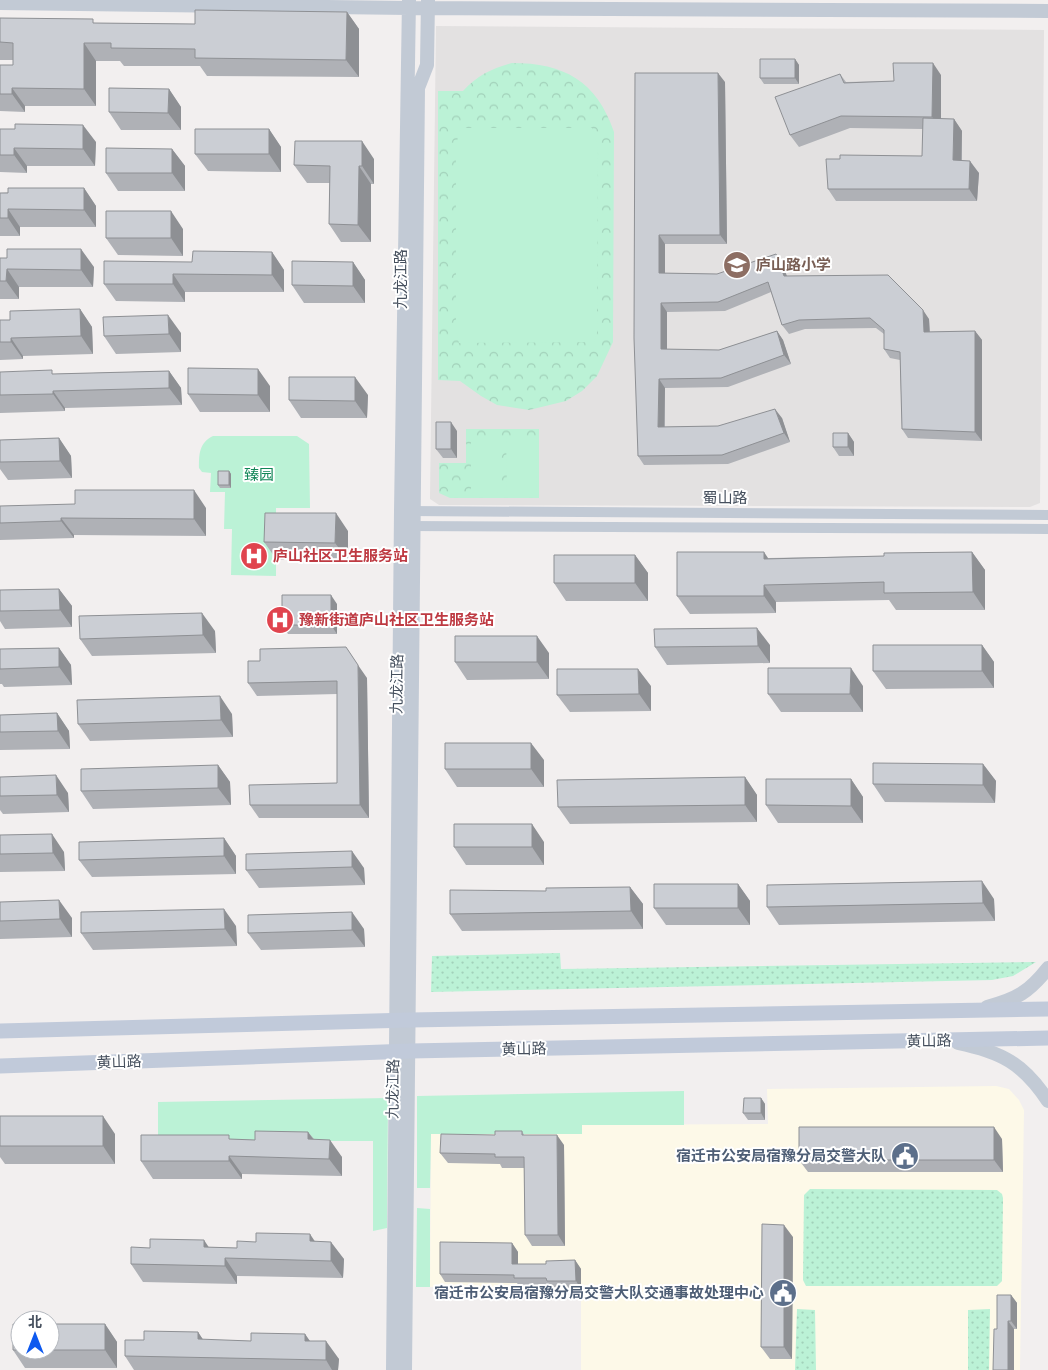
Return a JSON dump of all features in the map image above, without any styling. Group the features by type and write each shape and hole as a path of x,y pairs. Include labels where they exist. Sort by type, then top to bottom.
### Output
{"main road":[{"name":"黄山路","path":"0,1031 403,1020 1048,1009"},
{"name":"黄山路","path":"0,1066 404,1051 1048,1038"}],"street":[{"path":"0,3 428,4 1048,11"},
{"name":"九龙江路","path":"405,1370 403,1020 408,518 409,4"},
{"name":"九龙江路","path":"408,518 418,88 427,65 428,4"},
{"name":"蜀山路","path":"408,518 1048,515"},
{"name":"蜀山路","path":"408,518 1048,529"},
{"path":"975,1010 1008,1001 1028,991 1048,968"},
{"path":"945,1040 989,1050 1006,1057 1018,1065 1048,1100"},
{"name":"九龙江路","path":"393,1370 404,1051"}],"shaded area":[{"name":"庐山路小学","path":"436,26 1044,30 1040,503 1030,507 439,505 430,499"},
{"path":"996,1086 1009,1089 1019,1100 1024,1110 1020,1370 581,1370 581,1288 430,1287 431,1134 582,1134 582,1125 768,1124 767,1089"}],"green space":[{"path":"512,63 547,67 563,71 576,78 598,100 607,114 614,132 613,342 597,376 582,391 566,401 529,410 497,405 460,381 438,380 438,91 463,91 485,73"},
{"path":"461,128 592,128 598,145 597,333 594,342 459,343 456,331 456,144"},
{"path":"466,429 539,429 539,498 450,498 439,493 439,463 466,463"},
{"name":"臻园","path":"213,436 297,436 309,444 310,508 276,508 276,576 231,575 232,529 224,529 225,492 210,492 211,473 202,472 199,468 202,446"},
{"path":"471,436 501,436 501,492 471,492"},
{"path":"506,436 536,436 537,492 507,492"},
{"path":"560,953 561,969 1036,962 1013,976 992,980 431,992 432,956"},
{"path":"684,1091 684,1125 582,1125 582,1134 431,1134 430,1188 417,1188 417,1096"},
{"path":"388,1098 387,1228 373,1231 373,1141 158,1141 158,1102"},
{"path":"810,1189 997,1190 1002,1194 1003,1198 1002,1281 997,1286 806,1286 803,1280 804,1195"},
{"path":"417,1208 430,1209 430,1287 416,1287"},
{"path":"797,1309 815,1310 816,1370 795,1370"},
{"path":"990,1309 989,1370 968,1370 968,1310"}],"building":[{"path":"195,10 347,12 346,60 195,58 195,49 111,48 111,43 84,43 84,89 12,88 12,94 0,94 0,65 13,65 13,43 0,42 0,18 93,19 93,23 195,24"},
{"path":"760,59 795,59 795,78 760,78"},
{"path":"893,63 933,63 932,117 841,116 790,135 775,97 840,74 844,83 894,81"},
{"path":"635,73 718,73 720,235 659,235 659,273 717,274 776,254 784,276 888,275 923,310 924,332 975,331 975,432 902,429 900,352 884,349 884,330 870,318 799,320 782,325 768,282 718,302 661,303 661,349 719,350 777,331 784,355 721,378 659,379 658,427 718,426 775,409 784,433 722,455 638,456 634,338"},
{"path":"109,88 169,89 168,113 109,112"},
{"path":"923,118 954,119 953,160 970,161 969,189 828,189 826,159 840,159 840,155 922,156"},
{"path":"15,124 83,125 83,149 14,148 14,155 0,155 0,129 15,129"},
{"path":"195,129 269,129 269,154 195,154"},
{"path":"295,141 362,141 362,166 359,166 358,225 329,224 330,166 294,165"},
{"path":"106,148 172,149 172,173 106,173"},
{"path":"8,188 84,188 84,210 8,209 8,218 0,218 0,193 8,193"},
{"path":"106,211 171,211 171,238 106,238"},
{"path":"7,249 81,249 81,270 7,269 6,281 0,281 0,258 7,258"},
{"path":"193,251 272,252 272,275 173,274 173,284 104,284 104,261 192,262"},
{"path":"292,261 353,262 353,286 292,285"},
{"path":"80,309 81,336 11,338 11,342 0,342 0,320 10,320 10,311"},
{"path":"168,315 169,334 104,336 103,317"},
{"path":"188,368 258,369 258,395 188,394"},
{"path":"52,370 52,374 169,371 169,388 53,391 53,394 0,395 0,372"},
{"path":"289,377 355,377 355,401 289,400"},
{"path":"436,422 451,422 451,449 436,449"},
{"path":"833,433 848,433 848,447 833,447"},
{"path":"59,438 60,461 0,462 0,440"},
{"path":"218,471 229,471 229,485 218,485"},
{"path":"75,490 194,490 194,519 61,518 61,521 0,523 0,506 75,504"},
{"path":"265,513 336,513 335,543 264,542"},
{"path":"677,552 764,552 764,559 884,556 884,553 972,552 973,592 884,593 884,582 764,585 764,596 677,596"},
{"path":"554,555 635,555 635,583 554,583"},
{"path":"59,589 60,610 0,611 0,590"},
{"path":"282,595 331,595 331,625 282,625"},
{"path":"202,613 203,635 80,639 79,616"},
{"path":"757,628 758,646 655,647 654,629"},
{"path":"455,636 537,636 537,662 455,662"},
{"path":"873,645 982,645 982,671 873,671"},
{"path":"346,647 358,665 360,805 250,805 249,785 337,783 337,681 248,683 248,661 260,661 260,649"},
{"path":"59,648 59,667 0,669 0,649"},
{"path":"768,668 851,668 850,694 768,694"},
{"path":"557,669 638,669 639,694 557,695"},
{"path":"220,696 221,720 78,724 77,700"},
{"path":"57,713 58,731 0,732 0,715"},
{"path":"445,743 531,743 531,769 445,769"},
{"path":"873,763 983,764 983,785 873,784"},
{"path":"218,765 218,788 81,791 81,769"},
{"path":"56,775 57,795 0,796 0,777"},
{"path":"745,777 745,805 558,807 557,780"},
{"path":"766,779 851,779 851,806 766,805"},
{"path":"454,824 532,824 532,847 454,847"},
{"path":"52,834 53,853 0,854 0,835"},
{"path":"224,838 224,856 79,860 79,842"},
{"path":"352,851 352,867 246,870 246,854"},
{"path":"982,881 983,903 767,907 767,885"},
{"path":"654,884 738,884 738,908 654,908"},
{"path":"630,887 631,911 450,914 450,890 546,891 546,888"},
{"path":"59,900 60,919 0,921 0,902"},
{"path":"224,909 225,929 81,933 81,912"},
{"path":"352,912 352,930 248,933 248,915"},
{"path":"744,1098 761,1098 761,1113 743,1113"},
{"path":"0,1116 103,1116 103,1146 0,1146"},
{"path":"799,1127 994,1127 994,1160 799,1160"},
{"path":"255,1131 308,1132 308,1139 330,1140 329,1159 229,1156 229,1161 141,1161 141,1135 229,1135 229,1139 255,1140"},
{"path":"495,1131 522,1131 522,1135 557,1135 558,1235 525,1235 524,1157 495,1157 495,1154 440,1153 441,1134 495,1135"},
{"path":"762,1224 784,1225 784,1347 761,1347"},
{"path":"256,1233 310,1234 310,1241 331,1242 331,1261 225,1258 225,1266 131,1264 131,1247 150,1248 150,1239 204,1240 204,1247 237,1248 237,1241 256,1242"},
{"path":"440,1242 512,1243 512,1264 546,1264 546,1261 575,1260 576,1281 547,1281 546,1278 514,1278 514,1275 440,1274"},
{"path":"997,1295 1011,1295 1011,1321 1008,1321 1008,1370 993,1370 994,1329 997,1329"},
{"path":"60,1324 105,1324 105,1350 60,1350"},
{"path":"144,1331 198,1332 198,1339 251,1341 251,1333 305,1334 305,1341 326,1341 326,1360 125,1356 125,1340 144,1340"}],"place":[{"name":"庐山路小学","path":"737,265"},
{"name":"庐山社区卫生服务站","path":"254,556"},
{"name":"豫新街道庐山社区卫生服务站","path":"280,620"},
{"name":"宿迁市公安局宿豫分局交警大队","path":"905,1156"},
{"name":"宿迁市公安局宿豫分局交警大队交通事故处理中心","path":"783,1293"}]}
